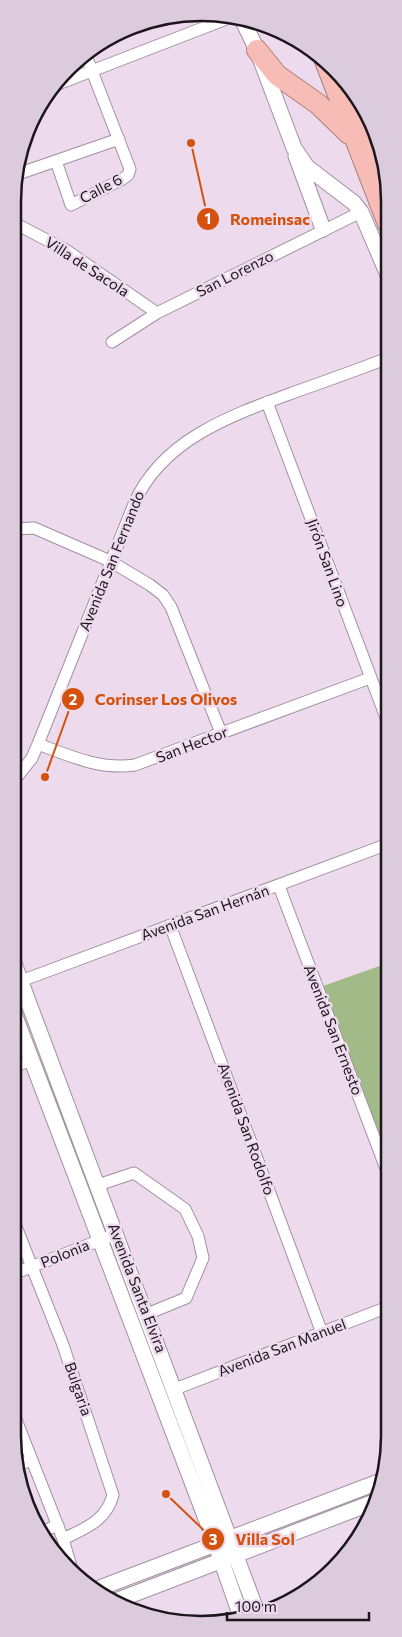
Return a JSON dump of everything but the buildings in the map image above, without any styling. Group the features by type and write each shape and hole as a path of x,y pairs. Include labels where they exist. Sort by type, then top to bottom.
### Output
{"highway":[{"path":"257,50 277,74 318,104 354,139"},
{"path":"331,77 381,206"}],"street":[{"path":"67,81 218,22"},
{"path":"246,27 257,50 294,148 299,169 323,229"},
{"name":"Calle 6","path":"56,161 71,205 128,175 130,169 88,61"},
{"path":"24,172 119,139"},
{"path":"294,148 308,167 354,203 360,212 381,259"},
{"name":"San Lorenzo","path":"112,342 157,313 360,212"},
{"name":"Villa de Sacola","path":"21,227 66,250 157,313"},
{"name":"Avenida San Fernando","path":"21,772 32,758 38,744 110,561 142,486 168,456 198,433 267,402 381,361"},
{"name":"Jirón San Lino","path":"267,402 381,706"},
{"path":"21,529 34,528 110,561 163,595 171,607 221,734"},
{"name":"San Hector","path":"38,744 94,764 121,767 147,762 370,678"},
{"name":"Avenida San Hernán","path":"21,981 381,847"},
{"name":"Avenida San Ernesto","path":"279,886 381,1156"},
{"name":"Avenida San Rodolfo","path":"170,925 322,1333"},
{"name":"Avenida Santa Elvira","path":"21,981 175,1389 222,1542 220,1560 239,1612"},
{"path":"21,1012 32,1010"},
{"name":"Avenida Santa Elvira","path":"21,1031 100,1240 222,1542 235,1554 255,1607"},
{"path":"21,1064 32,1060"},
{"path":"98,1185 134,1173 185,1209 198,1236 203,1258 186,1298 147,1314"},
{"name":"Polonia","path":"21,1271 116,1234"},
{"name":"Bulgaria","path":"21,1238 63,1345 113,1495 110,1506 92,1526 63,1539"},
{"name":"Avenida San Manuel","path":"175,1389 381,1310"},
{"path":"21,1435 58,1525 68,1557"},
{"path":"24,1463 31,1460"},
{"path":"103,1587 375,1483"},
{"path":"123,1598 367,1505"},
{"path":"48,1530 58,1525"}],"green space":[{"path":"381,965 381,1138 323,986"}],"place":[{"name":"Romeinsac","path":"191,143"},
{"name":"Corinser Los Olivos","path":"45,777"},
{"name":"Villa Sol","path":"166,1494"}]}
